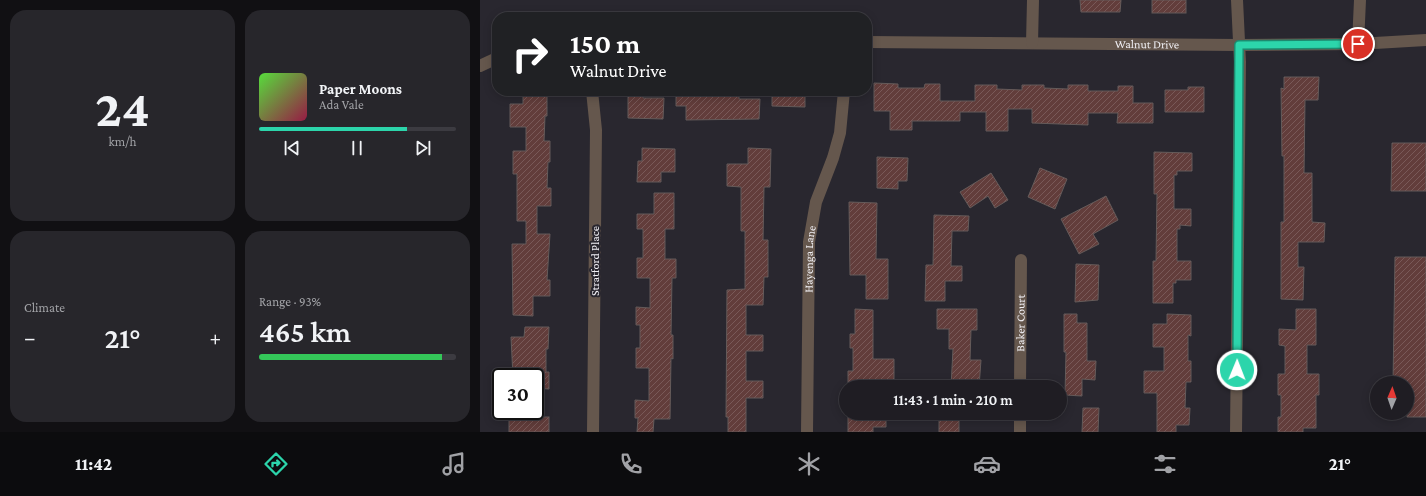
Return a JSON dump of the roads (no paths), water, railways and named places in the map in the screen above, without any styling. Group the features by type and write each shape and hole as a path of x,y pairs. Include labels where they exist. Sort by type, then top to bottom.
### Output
{"street":[{"path":"1032,43 1033,0"},
{"path":"1236,432 1239,45 1237,0"},
{"path":"1358,44 1360,0"},
{"name":"Walnut Drive","path":"872,42 1239,45 1358,44 1426,40"},
{"path":"480,66 492,60"},
{"name":"Stratford Place","path":"593,96 596,130 593,432"},
{"name":"Hayenga Lane","path":"807,432 809,242 816,202 833,158 840,133 844,96"},
{"name":"Baker Court","path":"1020,380 1021,260"},
{"path":"1020,420 1020,432"}]}
